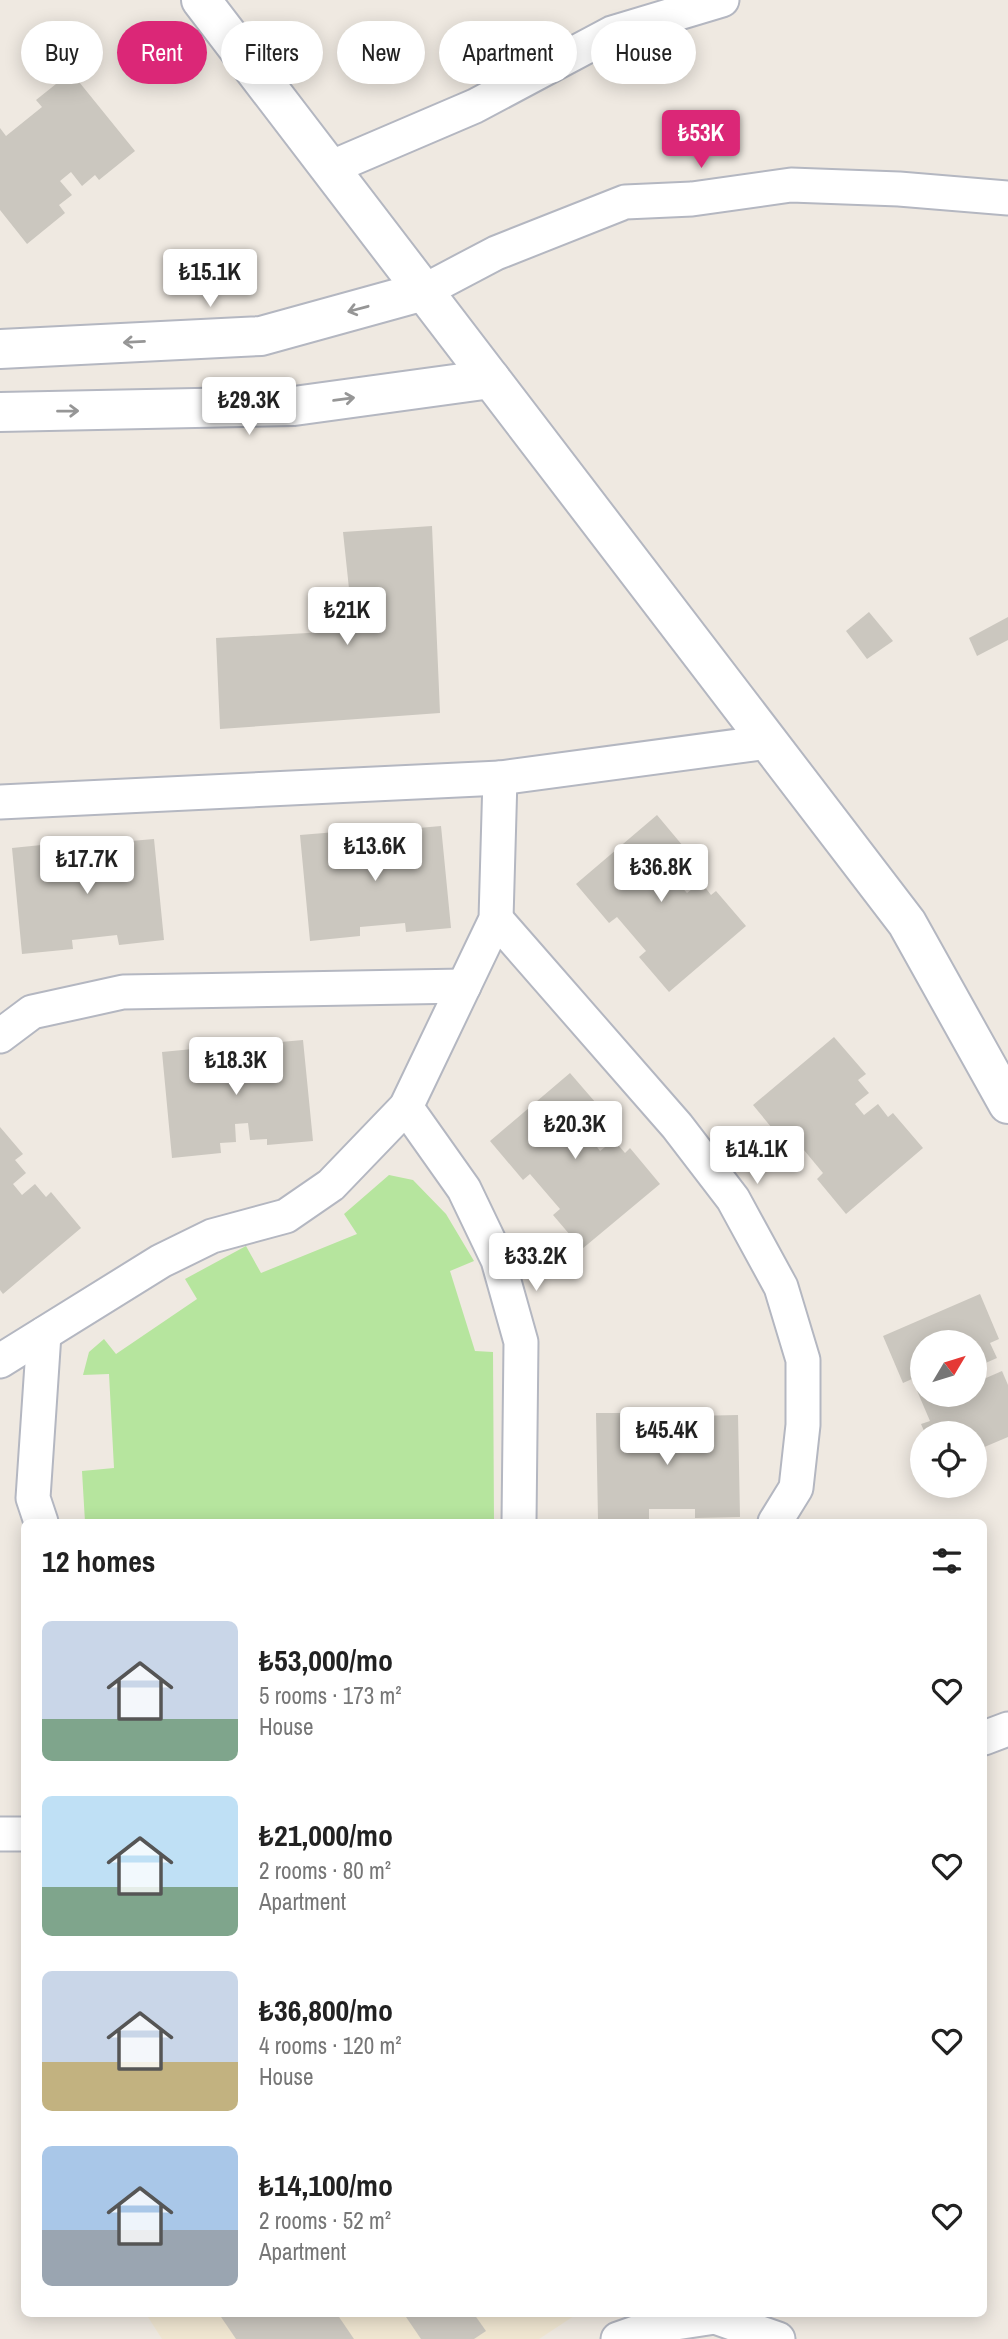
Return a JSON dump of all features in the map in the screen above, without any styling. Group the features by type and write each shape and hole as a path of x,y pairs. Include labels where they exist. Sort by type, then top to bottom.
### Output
{"main road":[{"path":"201,0 906,923 1008,1104"},
{"path":"0,349 261,336 424,291"},
{"path":"0,412 294,406 491,379"}],"street":[{"path":"330,168 475,106 612,33 722,0"},
{"path":"424,291 496,253 625,202 692,198 791,185 898,189 1008,198"},
{"path":"0,802 500,778 768,742"},
{"path":"0,1361 161,1261 212,1236 286,1216 331,1185 406,1107 496,919 500,778"},
{"path":"496,919 677,1126 733,1199 781,1287 803,1360 803,1425 796,1488 777,1519"},
{"path":"0,1036 32,1012 123,992 464,986"},
{"path":"406,1107 464,1189 498,1260 521,1342 519,1519"},
{"path":"40,1519 33,1498 44,1334"},
{"path":"987,1737 1008,1729"},
{"path":"0,1834 21,1834"},
{"path":"618,2339 656,2326 704,2317"},
{"path":"720,2317 778,2339"}],"shaded area":[{"path":"148,2317 572,2317 539,2339 162,2339"}],"green space":[{"path":"389,1175 413,1180 446,1214 474,1261 450,1271 475,1351 493,1352 494,1519 85,1519 82,1471 114,1468 109,1374 83,1375 89,1352 104,1339 116,1354 197,1299 185,1279 246,1246 261,1273 357,1234 344,1214"}],"building":[{"path":"56,84 81,84 135,151 99,180 95,175 82,186 71,172 60,181 72,195 59,205 65,213 27,244 0,210 0,128 6,136 42,107 36,100"},
{"path":"432,526 440,713 220,729 216,638 344,631 352,617 343,532"},
{"path":"869,612 893,641 867,659 846,631"},
{"path":"1008,617 1008,640 977,656 969,638"},
{"path":"657,815 688,852 681,859 691,872 678,883 687,893 701,882 711,895 716,891 746,926 669,992 639,957 646,951 617,917 609,923 576,884"},
{"path":"441,826 451,928 406,932 405,923 360,927 360,936 310,941 300,835 348,831 349,841 366,839 367,857 381,856 379,838 396,837 396,830"},
{"path":"154,839 164,940 119,945 117,935 72,940 73,949 22,954 12,848 61,843 61,853 78,852 80,870 93,868 92,851 109,849 108,843"},
{"path":"834,1037 866,1074 858,1080 869,1093 855,1104 864,1115 878,1104 888,1117 893,1113 923,1148 846,1214 817,1179 823,1173 794,1138 786,1145 753,1105"},
{"path":"303,1040 313,1141 267,1145 267,1139 250,1140 248,1123 235,1124 236,1142 220,1143 221,1153 172,1158 162,1052 213,1047 214,1057 259,1053 258,1044"},
{"path":"570,1073 602,1110 594,1116 605,1129 592,1140 600,1151 614,1140 625,1153 630,1148 660,1184 582,1249 553,1215 560,1209 530,1174 523,1180 490,1141"},
{"path":"0,1127 23,1154 15,1160 26,1173 13,1184 22,1195 35,1184 46,1197 51,1192 81,1228 3,1294 0,1290"},
{"path":"980,1294 999,1339 990,1343 997,1358 987,1362 987,1330 910,1330 910,1380 903,1383 883,1336"},
{"path":"1002,1371 1008,1385 1008,1437 987,1446 987,1421 930,1421 924,1407 987,1407 987,1378"},
{"path":"596,1413 645,1413 645,1423 662,1422 662,1440 676,1440 675,1423 692,1423 692,1416 738,1415 740,1517 695,1518 695,1509 649,1509 649,1519 598,1519"},
{"path":"221,2317 339,2317 354,2339 236,2339"},
{"path":"406,2317 476,2317 486,2331 474,2339 421,2339"}]}
